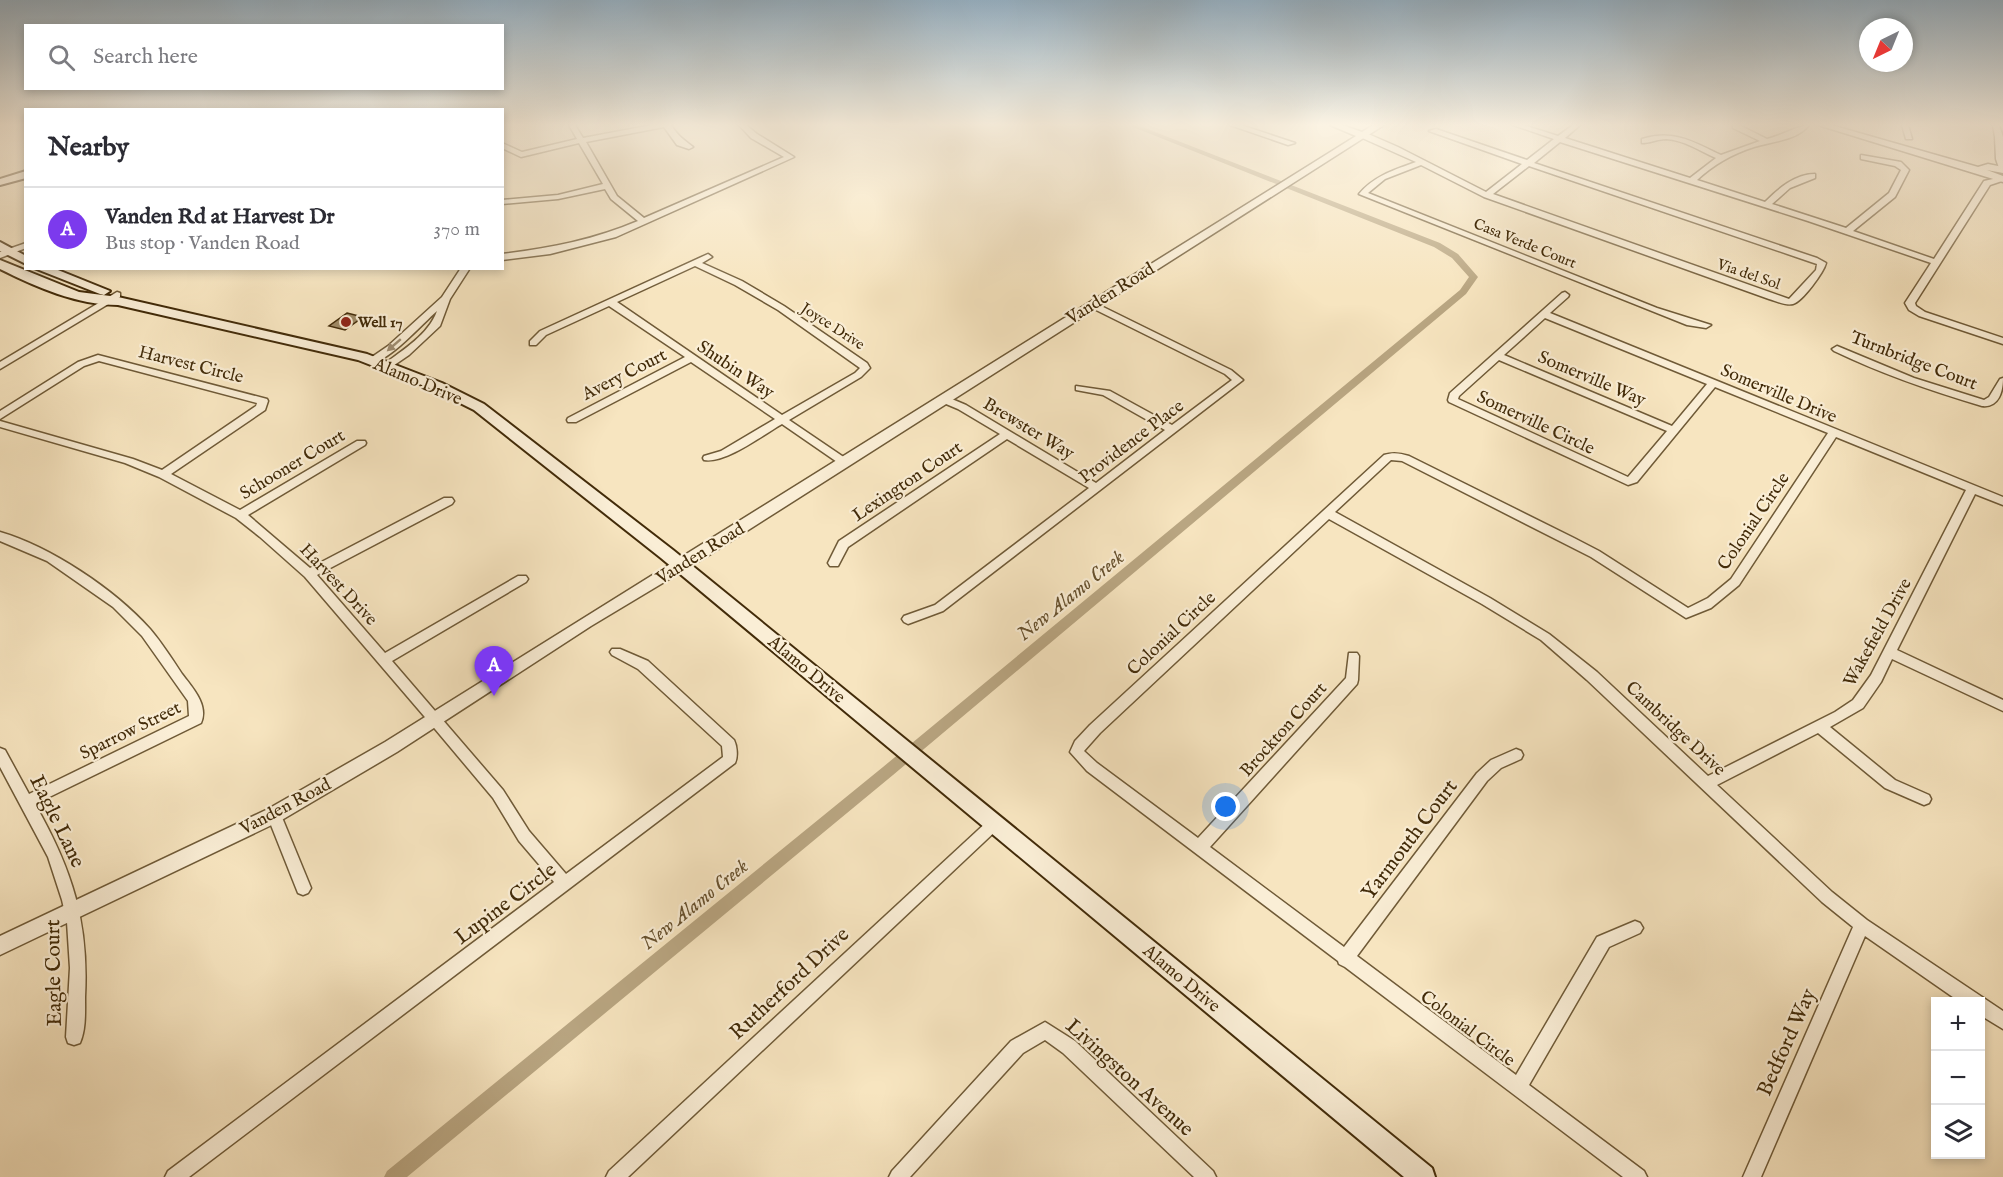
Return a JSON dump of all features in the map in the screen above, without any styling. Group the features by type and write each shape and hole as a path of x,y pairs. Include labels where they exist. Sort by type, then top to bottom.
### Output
{"main road":[{"path":"3,251 24,260"},
{"name":"Alamo Drive","path":"0,264 41,283 338,351 387,366 437,386 479,407 681,565 1423,1177"},
{"name":"Alamo Drive","path":"45,270 113,299"}],"street":[{"path":"603,180 624,208 644,222"},
{"path":"504,257 533,254 613,235 738,180"},
{"name":"Vanden Road","path":"0,946 73,909 274,815 435,719 1291,180"},
{"name":"Casa Verde Court","path":"1380,180 1370,186 1364,194 1653,310 1687,322 1706,325"},
{"name":"Via del Sol","path":"1455,180 1487,195 1790,302 1800,296 1820,271 1822,263 1814,260 1575,180"},
{"path":"1487,195 1506,180"},
{"path":"1688,180 1936,262"},
{"path":"1767,205 1780,190 1800,180"},
{"path":"1847,232 1889,198 1898,187 1899,180"},
{"path":"1981,180 1936,262 1911,301 1912,308 1930,317 2003,341"},
{"path":"504,202 535,201 606,186"},
{"path":"3,251 24,246"},
{"path":"533,343 543,333 708,258"},
{"name":"Joyce Drive","path":"695,263 736,283 818,332 862,363 865,368 858,375 781,420"},
{"path":"372,362 391,348 445,298 465,270"},
{"name":"Somerville Circle","path":"1565,295 1454,395 1453,400 1628,481 1633,479 1713,383"},
{"path":"387,366 406,353 437,324 445,298"},
{"path":"0,366 113,299"},
{"name":"Shubin Way","path":"610,303 844,462"},
{"name":"Providence Place","path":"908,619 939,608 1238,380 1228,372 1093,305"},
{"name":"Somerville Drive","path":"1544,314 2003,501"},
{"name":"Turnbridge Court","path":"1837,349 1864,362 1957,396 1986,404 1993,399 2003,381"},
{"name":"Somerville Way","path":"1499,356 1673,430"},
{"name":"Harvest Circle","path":"0,416 81,364 98,358 263,401 261,408 163,474"},
{"name":"Avery Court","path":"572,420 691,358"},
{"path":"1080,388 1106,393 1173,430"},
{"name":"Brewster Way","path":"943,399 962,407 1097,488"},
{"path":"708,458 725,453 781,420"},
{"name":"Harvest Drive","path":"0,424 83,447 163,474 240,515 309,574 498,794 524,836 565,884"},
{"name":"Colonial Circle","path":"1638,1177 1345,959 1087,763 1077,752 1080,744 1095,729 1388,458 1396,456 1595,554 1686,613 1697,611 1720,596 1735,582 1833,433"},
{"name":"Lexington Court","path":"834,563 843,544 1007,434"},
{"name":"Schooner Court","path":"240,515 361,443"},
{"name":"Wakefield Drive","path":"1706,784 1858,704 1876,678 1972,489"},
{"path":"309,574 447,501"},
{"name":"Cambridge Drive","path":"1329,514 1486,601 1545,637 1592,676 1786,860 1862,925 1968,997"},
{"name":"Sparrow Street","path":"0,536 51,558 117,604 146,633 194,700 196,719 26,802"},
{"path":"384,660 522,579"},
{"name":"Lupine Circle","path":"174,1177 730,759 729,744 643,665 616,652"},
{"path":"1889,652 2003,706"},
{"name":"Brockton Court","path":"1200,847 1352,680 1353,656"},
{"path":"1819,726 1890,784 1924,799"},
{"name":"Eagle Lane","path":"0,754 55,856 73,909"},
{"name":"Yarmouth Court","path":"1345,959 1482,777 1496,764 1516,755"},
{"path":"274,815 303,888"},
{"name":"Rutherford Drive","path":"615,1177 996,823"},
{"name":"Eagle Court","path":"73,909 78,959 78,1000 74,1037"},
{"name":"Bedford Way","path":"1752,1177 1862,925"},
{"path":"1518,1088 1603,942 1635,928"},
{"path":"1985,1008 2003,1021"},
{"name":"Livingston Avenue","path":"898,1177 1017,1047 1045,1030 1068,1047 1198,1174"}],"building":[{"name":"Well 17","path":"347,313 363,317 345,330 329,326"}],"waterway":[{"name":"New Alamo Creek","path":"393,1177 888,771 1463,292 1474,277 1455,256 1437,245 1271,180"}],"place":[{"name":"Well 17","path":"346,322"},
{"name":"Vanden Rd at Harvest Dr","path":"494,696"}]}
